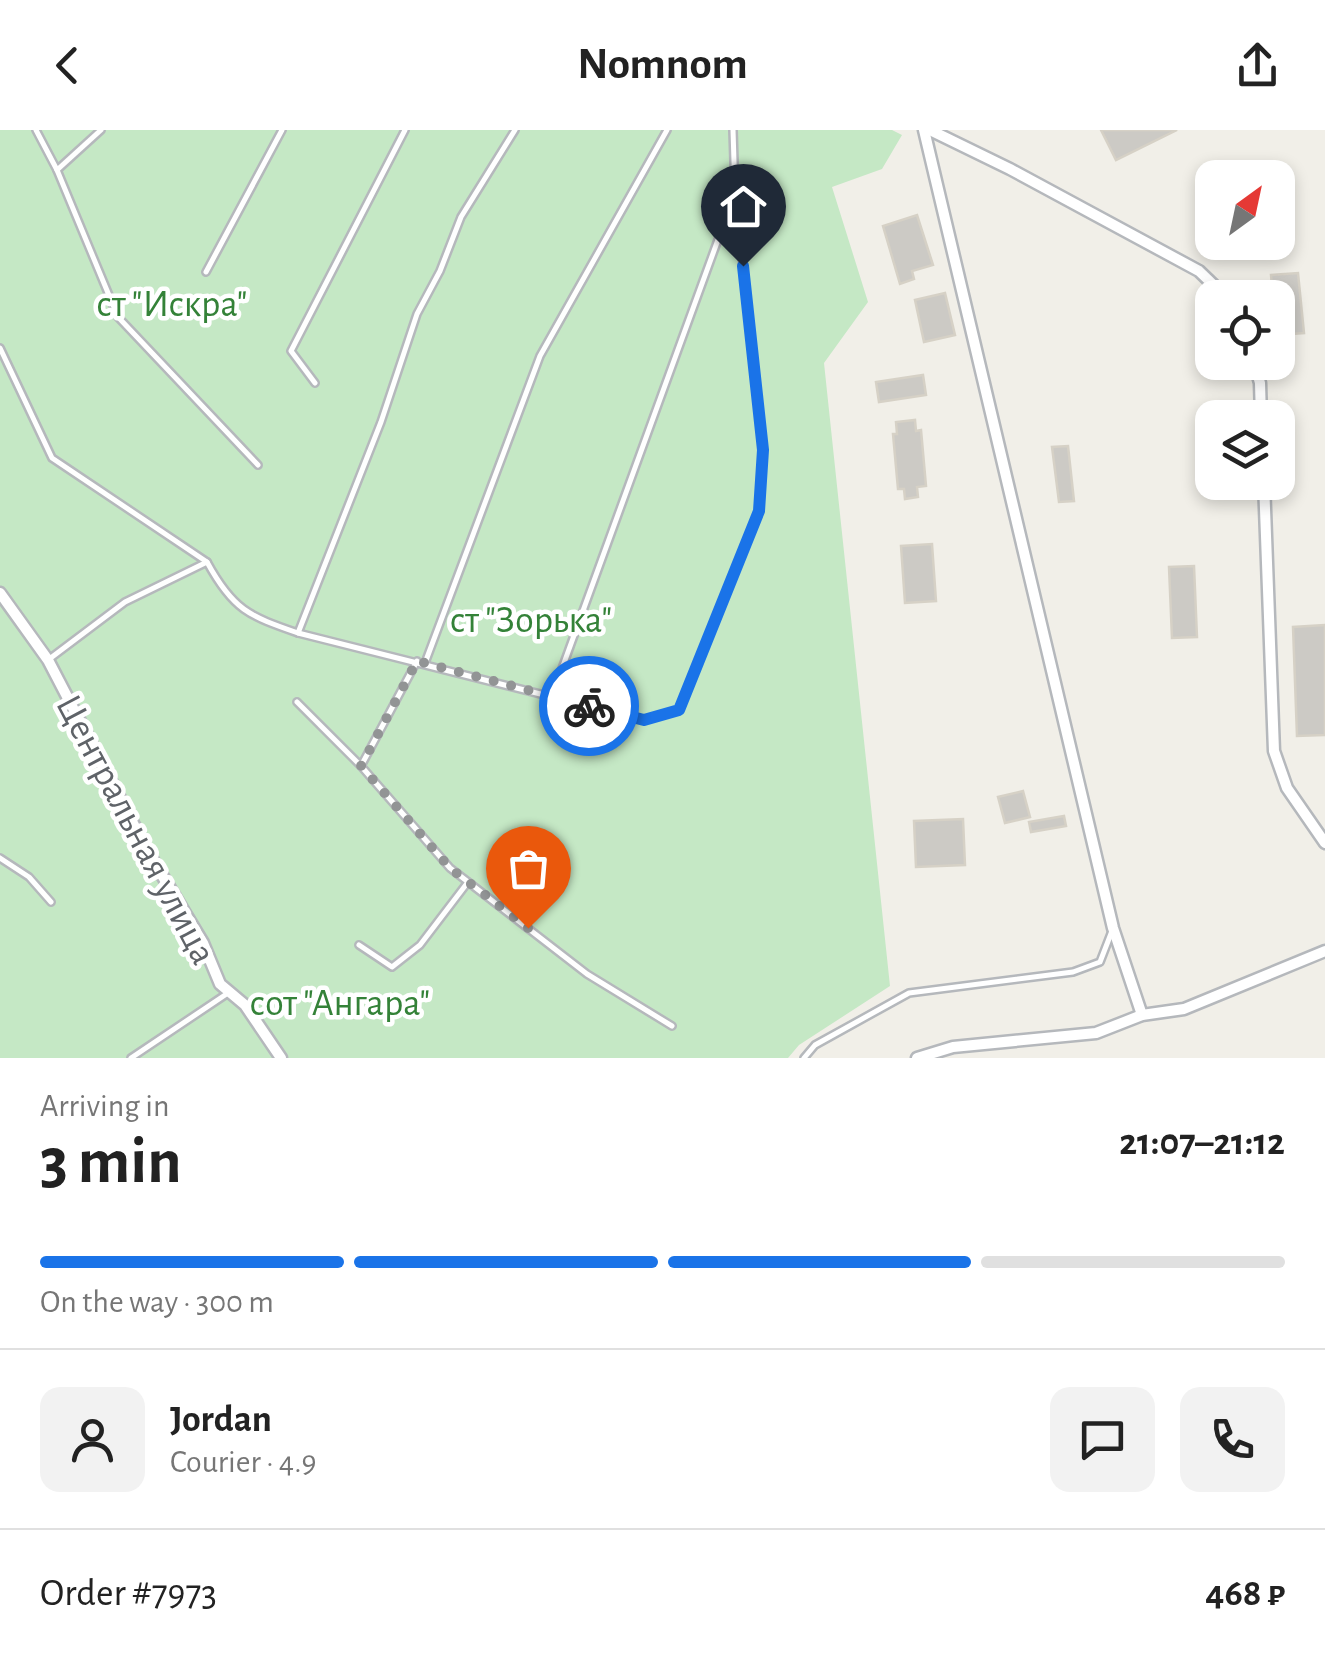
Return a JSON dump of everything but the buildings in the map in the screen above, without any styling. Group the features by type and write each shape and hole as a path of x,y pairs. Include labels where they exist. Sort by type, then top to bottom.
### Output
{"street":[{"path":"927,130 1010,169 1199,271 1208,280"},
{"path":"927,130 1113,928 1142,1016"},
{"path":"1265,500 1274,750 1287,788 1325,844"},
{"name":"Центральная улица","path":"0,594 48,660 148,852 203,943 220,984 245,1005 280,1058"},
{"path":"917,1058 953,1047 1096,1032 1142,1016 1184,1010 1325,951"}],"lane":[{"path":"36,130 57,170 118,317 258,464"},
{"path":"57,170 102,130"},
{"path":"206,272 282,130"},
{"path":"315,384 292,351 405,130"},
{"path":"298,633 381,422 417,314 461,217 515,130"},
{"path":"361,766 421,662 540,356 667,130"},
{"path":"0,348 52,458 207,562 221,587 251,617 298,633 644,720 679,710 759,511 763,450 735,193 733,130"},
{"path":"552,696 735,193"},
{"path":"48,660 125,602 207,562"},
{"path":"296,702 361,766 450,868 587,974 672,1026"},
{"path":"0,858 29,877 52,902"},
{"path":"359,945 392,967 420,945 468,882"},
{"path":"804,1058 814,1044 909,993 1073,972 1100,962 1113,928"},
{"path":"131,1058 230,992"}],"green space":[{"path":"0,130 892,130 902,135 882,169 832,187 868,302 824,363 890,986 799,1045 788,1058 0,1058"}],"way so far":[{"path":"528,928 450,868 361,766 417,661 589,706"}],"route":[{"path":"589,706 644,720 679,710 759,511 763,450 743,266"}],"park label":[{"name":"ст \"Искра\"","path":"172,303"},
{"name":"ст \"Зорька\"","path":"531,619"},
{"name":"сот \"Ангара\"","path":"340,1002"}]}
